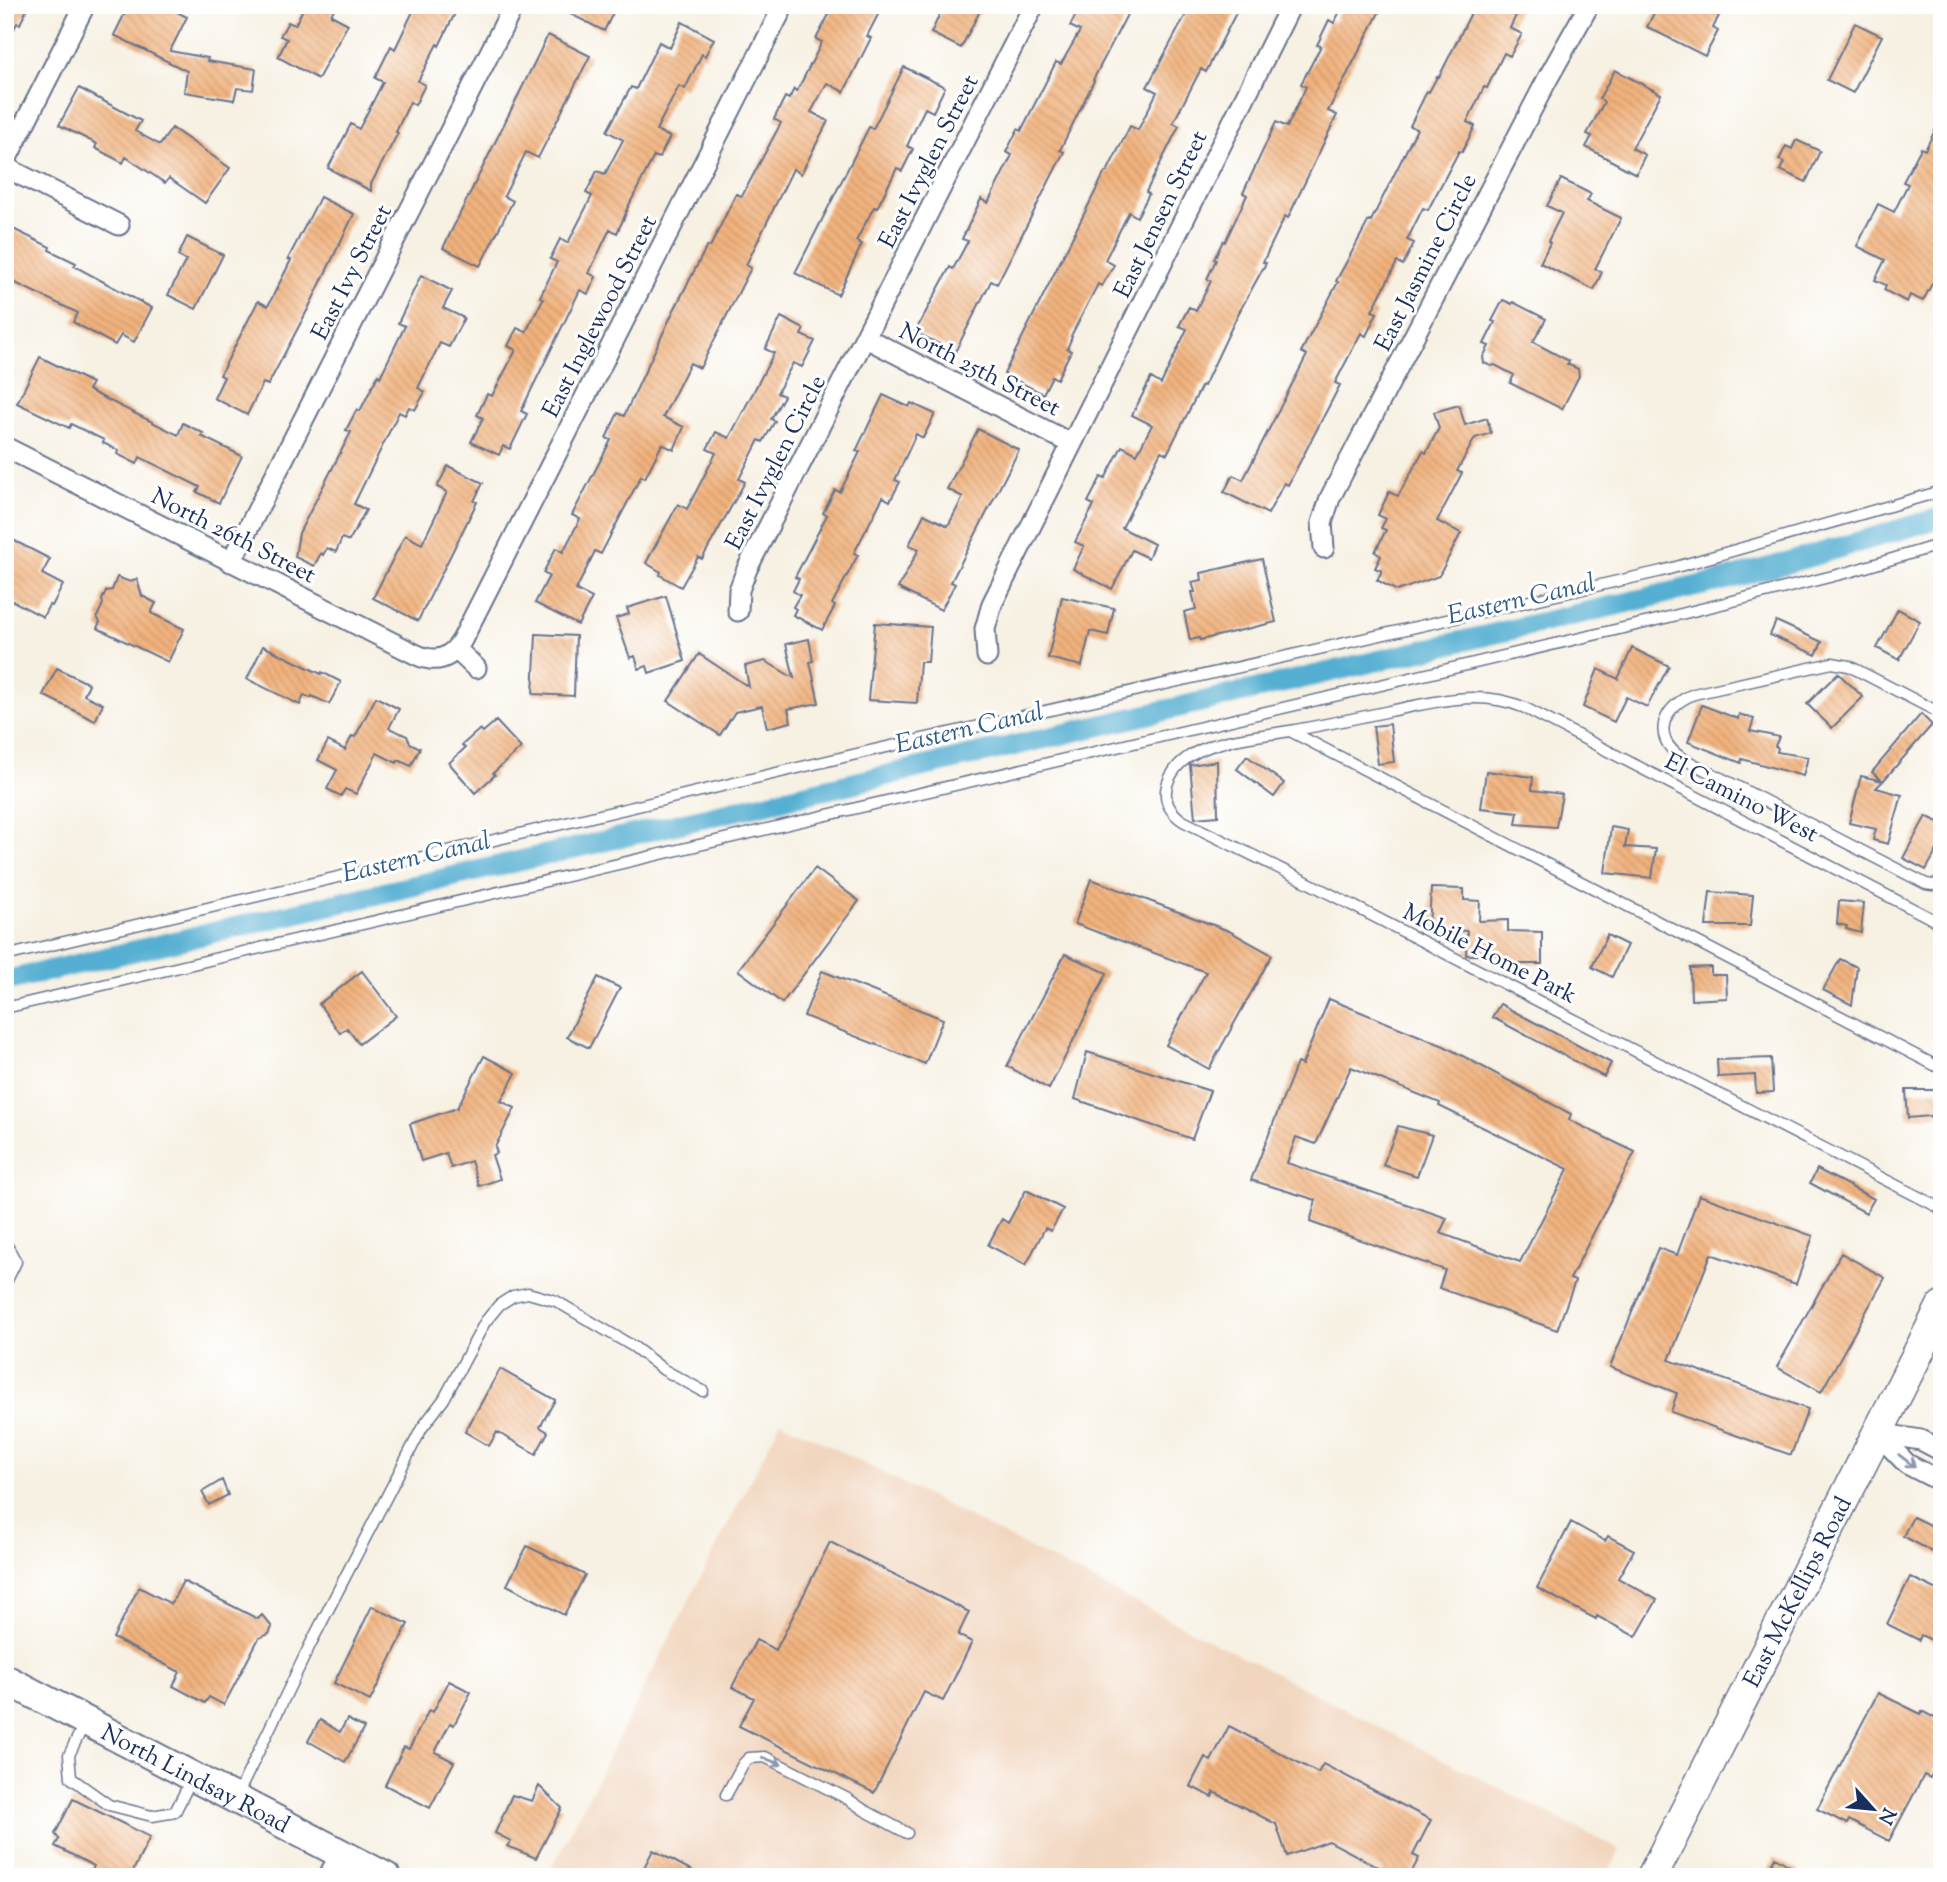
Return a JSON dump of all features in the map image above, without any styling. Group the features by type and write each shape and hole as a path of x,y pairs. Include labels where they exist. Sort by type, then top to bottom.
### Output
{"main road":[{"name":"East McKellips Road","path":"1652,1877 1942,1306"},
{"name":"North Lindsay Road","path":"5,1679 236,1799 335,1865 386,1877"}],"street":[{"path":"85,5 5,164 119,225"},
{"name":"East Ivy Street","path":"231,562 514,5"},
{"name":"East Inglewood Street","path":"449,654 785,5"},
{"name":"East Ivyglen Street","path":"866,338 1034,5"},
{"name":"East Jensen Street","path":"987,656 985,629 992,604 1291,5"},
{"name":"East Jasmine Circle","path":"1324,548 1322,523 1330,498 1589,5"},
{"name":"North 25th Street","path":"866,338 1072,444"},
{"name":"East Ivyglen Circle","path":"737,611 742,580 866,338"},
{"name":"North 26th Street","path":"5,447 417,655 433,660 449,654"},
{"path":"449,654 477,668"},
{"path":"1877,1433 1922,1440 1942,1451"},
{"path":"1877,1433 1907,1464 1942,1482"}],"lane":[{"path":"5,956 865,752 1662,571 1942,491"},
{"path":"5,1007 1649,622 1849,572 1942,544"},
{"path":"1942,714 1849,666 1832,663 1684,698 1669,712 1663,731 1668,747 1682,758 1926,884 1942,884"},
{"name":"Mobile Home Park","path":"1523,706 1497,698 1468,697 1230,741 1193,753 1182,760 1169,780 1166,799 1174,815 1210,836 1312,885 1942,1209"},
{"name":"El Camino West","path":"1523,706 1942,924"},
{"path":"1290,731 1942,1069"},
{"path":"5,1242 16,1262 5,1284"},
{"path":"236,1799 310,1645 422,1427 444,1399 485,1322 499,1305 513,1296 528,1293 556,1301 634,1347 664,1370 703,1391"},
{"path":"86,1721 69,1755 71,1778 109,1805 152,1816 175,1812 193,1777"},
{"path":"726,1795 749,1758 765,1757 848,1799 907,1833"}],"shaded area":[{"path":"781,1421 1620,1850 1608,1873 1605,1877 547,1877"}],"building":[{"path":"5,5 29,5 5,47"},
{"path":"129,5 163,5 187,17 170,51 208,58 207,61 256,69 253,90 237,88 234,100 184,92 187,71 114,35"},
{"path":"305,5 336,5 331,15 348,24 318,79 278,57 287,39 280,36 288,22 295,25"},
{"path":"416,5 459,5 418,81 425,85 415,105 410,102 396,132 398,133 371,184 371,191 328,168 351,124 359,129 383,82 375,78 391,46 395,49"},
{"path":"553,5 617,5 604,31"},
{"path":"834,5 883,5 867,36 871,38 844,92 827,83 811,112 828,121 801,174 793,169 746,265 751,268 700,368 690,363 663,417 684,427 674,450 662,444 645,478 641,476 601,554 595,551 576,590 592,598 578,625 535,603 549,576 543,573 556,548 563,552 580,519 572,515 611,440 606,438 618,413 624,416 707,246 710,247 736,194 742,196 781,123 774,119 785,97 789,99 794,89 797,91 822,42 816,39"},
{"path":"944,5 983,5 961,48 931,33"},
{"path":"1081,5 1132,5 1060,150 1064,152 997,284 991,281 955,352 915,332 950,267 953,269 968,241 962,239 981,199 988,203 1012,155 1006,152 1018,129 1021,131 1056,62 1061,64 1080,31 1070,26"},
{"path":"1191,5 1240,5 1206,72 1201,69 1173,123 1179,126 1146,192 1149,194 1137,217 1129,212 1105,260 1114,265 1102,286 1098,284 1071,336 1067,349 1071,351 1057,379 1052,376 1043,394 1004,374 1130,126 1138,130 1157,92 1147,87"},
{"path":"1343,5 1383,5 1328,111 1337,115 1288,218 1285,216 1263,262 1266,263 1204,386 1202,385 1167,454 1161,451 1122,528 1154,544 1148,558 1132,550 1112,589 1073,569 1084,546 1075,542 1094,505 1088,502 1101,477 1105,479 1122,446 1137,454 1152,425 1132,415 1151,378 1161,384 1187,329 1179,326 1189,307 1196,311 1211,281 1207,279 1216,260 1214,259 1247,195 1243,193 1276,122 1287,127 1306,87 1301,84 1321,46 1317,45 1329,20 1334,23"},
{"path":"1475,5 1521,5 1510,28 1522,34 1510,56 1504,53 1487,88 1484,87 1467,122 1475,126 1462,152 1459,151 1428,210 1423,208 1407,240 1414,243 1403,265 1397,262 1372,311 1377,313 1366,336 1361,333 1335,383 1340,385 1288,485 1284,483 1268,514 1224,492 1233,475 1243,480 1307,355 1301,352 1338,282 1336,281 1369,220 1371,221 1417,129 1410,126 1427,91 1429,92 1439,77"},
{"path":"1658,5 1724,5 1713,28 1718,31 1705,56 1647,27"},
{"path":"682,22 714,39 705,56 702,54 685,89 679,86 656,130 670,137 659,158 654,156 617,233 610,229 589,273 596,277 588,294 580,290 521,411 527,414 510,449 503,446 499,455 471,442 483,418 477,415 487,394 492,396 516,350 508,346 517,328 526,332 543,299 540,297 557,262 550,259 560,239 567,243 569,241 592,196 586,193 597,171 605,174 623,140 607,131 631,87 636,89 659,42 670,48"},
{"path":"1855,23 1882,36 1853,93 1827,80"},
{"path":"548,35 590,56 538,158 526,152 504,196 513,201 480,266 443,248"},
{"path":"904,67 945,87 933,112 925,108 907,146 913,149 902,171 897,168 877,208 874,207 856,241 862,244 838,295 795,273 869,127 873,129"},
{"path":"1615,70 1661,94 1632,148 1645,155 1636,174 1586,147 1592,136 1587,134 1604,102 1599,99"},
{"path":"79,88 141,121 135,131 160,145 172,128 230,168 205,203 169,178 165,183 126,157 123,163 95,148 97,144 59,125"},
{"path":"1942,117 1942,282 1935,278 1923,301 1910,295 1907,302 1884,290 1886,285 1875,280 1885,260 1857,246 1878,204 1894,212 1908,184 1903,182 1921,148 1925,150"},
{"path":"1796,140 1820,151 1806,182 1780,170 1784,162 1779,160 1786,146 1792,149"},
{"path":"1561,179 1591,194 1587,201 1621,218 1595,269 1602,272 1594,290 1540,263 1562,213 1547,206"},
{"path":"320,197 354,214 268,385 263,383 247,415 214,398 224,377 220,375 258,301 268,306 291,260 288,259"},
{"path":"5,225 50,247 49,250 76,263 74,266 152,308 134,342 121,335 115,345 73,322 78,313 5,278"},
{"path":"187,237 223,255 196,309 168,295 186,260 178,256"},
{"path":"421,275 452,291 443,308 464,318 449,347 440,343 418,388 425,392 415,410 409,407 405,415 399,412 354,504 366,510 349,541 342,538 336,552 327,548 314,566 295,557 299,533 351,432 346,430 357,409 360,411 378,375 380,377 405,326 398,323"},
{"path":"1503,300 1512,304 1513,302 1546,319 1533,342 1569,361 1567,364 1578,369 1579,376 1562,409 1510,383 1514,375 1495,365 1484,363 1483,357 1489,346 1484,344"},
{"path":"781,317 804,329 801,335 815,341 802,367 793,363 777,393 784,396 771,419 775,421 763,442 759,440 739,479 745,482 702,559 698,557 681,587 646,563 678,504 687,509 716,453 707,449 716,432 729,438 774,353 765,349"},
{"path":"40,357 92,383 88,390 178,435 183,423 203,433 201,436 242,456 219,503 197,492 200,487 140,457 137,464 117,454 118,450 103,443 104,440 71,424 69,428 17,403"},
{"path":"883,395 909,407 911,403 935,414 923,438 916,434 895,480 900,482 890,501 883,497 854,553 858,555 832,604 835,606 822,630 793,615 796,609 793,607 800,595 793,591 799,579 795,577 827,515 823,513 835,490 840,492 860,452 856,451"},
{"path":"1459,405 1465,425 1487,418 1491,433 1475,438 1457,471 1462,473 1437,521 1461,533 1439,576 1397,591 1377,580 1382,571 1375,568 1381,556 1375,552 1386,530 1381,528 1386,519 1378,515 1389,492 1398,496 1423,451 1426,453 1439,428 1434,412"},
{"path":"978,429 1019,450 951,582 955,584 941,610 898,588 919,549 909,545 924,514 948,526 963,497 947,489"},
{"path":"448,466 483,483 474,501 477,502 418,621 373,598 405,535 422,544 447,492 437,487"},
{"path":"5,536 50,559 42,574 63,585 43,617 5,597"},
{"path":"1262,559 1276,622 1190,640 1184,612 1196,609 1192,582 1202,580 1201,573"},
{"path":"117,577 130,582 137,579 142,596 156,603 151,613 184,629 168,662 97,628 102,600 106,591 112,590"},
{"path":"666,596 685,661 649,673 647,666 639,669 635,656 630,658 616,618 629,614 627,608"},
{"path":"1062,597 1114,608 1108,635 1090,631 1082,666 1048,658"},
{"path":"1898,609 1920,621 1899,660 1877,648"},
{"path":"1776,621 1822,642 1816,655 1770,635"},
{"path":"875,623 931,627 928,662 920,662 917,703 868,700"},
{"path":"536,634 576,636 574,696 533,694"},
{"path":"809,639 813,661 810,662 819,703 788,709 791,722 767,728 762,706 735,712 720,735 668,701 699,654 749,687 745,666 765,661 794,678 786,644"},
{"path":"263,646 341,682 329,704 304,695 300,705 247,679"},
{"path":"1632,648 1669,666 1647,707 1626,697 1614,722 1583,707 1598,669 1618,679"},
{"path":"57,668 89,684 84,695 103,704 95,721 43,695"},
{"path":"1838,673 1863,697 1832,728 1807,704"},
{"path":"376,697 399,709 389,728 407,736 410,743 420,748 411,766 398,760 397,763 377,753 356,794 345,789 341,796 327,789 337,770 318,760 328,741 345,750"},
{"path":"1702,705 1738,719 1739,714 1754,719 1750,731 1779,737 1775,746 1778,748 1777,752 1808,757 1803,776 1742,759 1741,763 1688,742"},
{"path":"1921,714 1932,725 1883,781 1872,772"},
{"path":"496,721 521,748 475,793 449,763 465,748 462,745 480,729 483,732"},
{"path":"1390,724 1394,762 1378,764 1373,726"},
{"path":"1247,756 1284,783 1274,797 1237,769"},
{"path":"1217,761 1218,816 1195,818 1190,765"},
{"path":"1486,771 1533,777 1532,790 1562,794 1556,827 1516,824 1518,812 1481,808"},
{"path":"1861,776 1883,781 1876,788 1902,795 1888,844 1873,840 1876,829 1849,823"},
{"path":"1926,816 1942,824 1942,841 1926,870 1903,858"},
{"path":"1611,827 1628,830 1625,847 1656,849 1652,878 1605,873"},
{"path":"815,868 859,901 782,1003 738,970"},
{"path":"1091,879 1229,931 1272,955 1209,1069 1166,1045 1206,972 1075,924"},
{"path":"1431,888 1464,889 1464,900 1480,901 1479,921 1508,920 1508,931 1542,932 1542,964 1499,964 1499,955 1466,955 1467,931 1429,929"},
{"path":"1710,892 1753,895 1750,926 1706,926"},
{"path":"1839,901 1864,903 1861,933 1837,924"},
{"path":"1607,935 1627,945 1612,977 1592,967"},
{"path":"1065,954 1107,973 1049,1089 1007,1066"},
{"path":"1840,959 1857,967 1852,1005 1823,990"},
{"path":"1711,967 1711,975 1726,975 1727,998 1691,1000 1690,968"},
{"path":"362,971 396,1016 359,1044 347,1028 340,1033 319,1004"},
{"path":"822,971 943,1019 925,1064 804,1016"},
{"path":"598,977 620,988 589,1048 567,1037"},
{"path":"1329,999 1444,1046 1571,1114 1569,1120 1635,1152 1570,1279 1575,1281 1557,1330 1439,1288 1445,1270 1310,1222 1316,1200 1251,1180 1297,1063 1302,1065","holes":["1351,1067 1440,1103 1439,1106 1568,1169 1520,1262 1440,1233 1447,1218 1287,1163 1296,1137 1316,1144"]},
{"path":"1500,1004 1611,1063 1604,1077 1492,1017"},
{"path":"1087,1052 1210,1091 1192,1139 1075,1099"},
{"path":"484,1056 516,1073 501,1101 515,1108 495,1147 497,1153 492,1155 500,1179 479,1186 471,1161 451,1168 446,1153 421,1161 410,1124 457,1108"},
{"path":"1771,1058 1773,1092 1756,1093 1755,1075 1718,1077 1717,1060"},
{"path":"1906,1090 1942,1090 1942,1115 1908,1118"},
{"path":"1398,1126 1432,1135 1417,1176 1383,1165"},
{"path":"1817,1169 1874,1199 1866,1213 1810,1183"},
{"path":"1026,1190 1063,1209 1051,1231 1045,1228 1026,1265 988,1245 1002,1219 1008,1223"},
{"path":"1699,1195 1813,1236 1796,1284 1711,1254 1669,1360 1808,1409 1791,1455 1671,1412 1677,1393 1610,1367 1658,1248 1677,1255"},
{"path":"1841,1253 1885,1278 1821,1392 1777,1367"},
{"path":"500,1369 555,1400 540,1427 548,1432 536,1454 497,1432 489,1446 465,1432"},
{"path":"222,1480 228,1495 209,1505 202,1492"},
{"path":"1913,1517 1942,1531 1942,1557 1903,1536"},
{"path":"1571,1522 1605,1541 1608,1536 1634,1550 1618,1578 1657,1600 1636,1637 1537,1588"},
{"path":"830,1542 969,1612 958,1635 972,1642 943,1701 924,1692 874,1793 739,1726 754,1698 732,1687 756,1640 776,1650"},
{"path":"527,1546 585,1575 564,1615 507,1585"},
{"path":"1910,1577 1942,1592 1942,1645 1921,1635 1919,1640 1887,1624"},
{"path":"183,1581 258,1619 262,1615 272,1627 269,1634 259,1638 224,1705 209,1697 205,1703 173,1686 180,1672 113,1638 139,1587 171,1604"},
{"path":"372,1606 408,1624 370,1701 334,1683"},
{"path":"449,1681 471,1692 454,1725 450,1723 435,1752 454,1762 430,1808 385,1785 404,1747 409,1749 429,1710 433,1712"},
{"path":"1878,1693 1942,1722 1942,1756 1930,1778 1924,1775 1889,1841 1849,1820 1847,1824 1817,1809"},
{"path":"347,1719 364,1728 345,1762 308,1741 320,1720 340,1732"},
{"path":"1229,1726 1318,1773 1323,1764 1431,1820 1413,1855 1419,1858 1409,1877 1381,1877 1384,1870 1329,1841 1287,1856 1276,1824 1214,1792 1212,1797 1190,1786 1205,1757 1211,1761"},
{"path":"539,1786 562,1808 536,1858 507,1846 511,1841 495,1833 512,1795 532,1801"},
{"path":"73,1799 150,1837 130,1877 89,1877 94,1866 55,1846 59,1839 55,1834"},
{"path":"653,1850 704,1877 639,1877"},
{"path":"1775,1857 1808,1877 1764,1877"}],"waterway":[{"name":"Eastern Canal","path":"5,981 1728,579 1942,517"}]}
